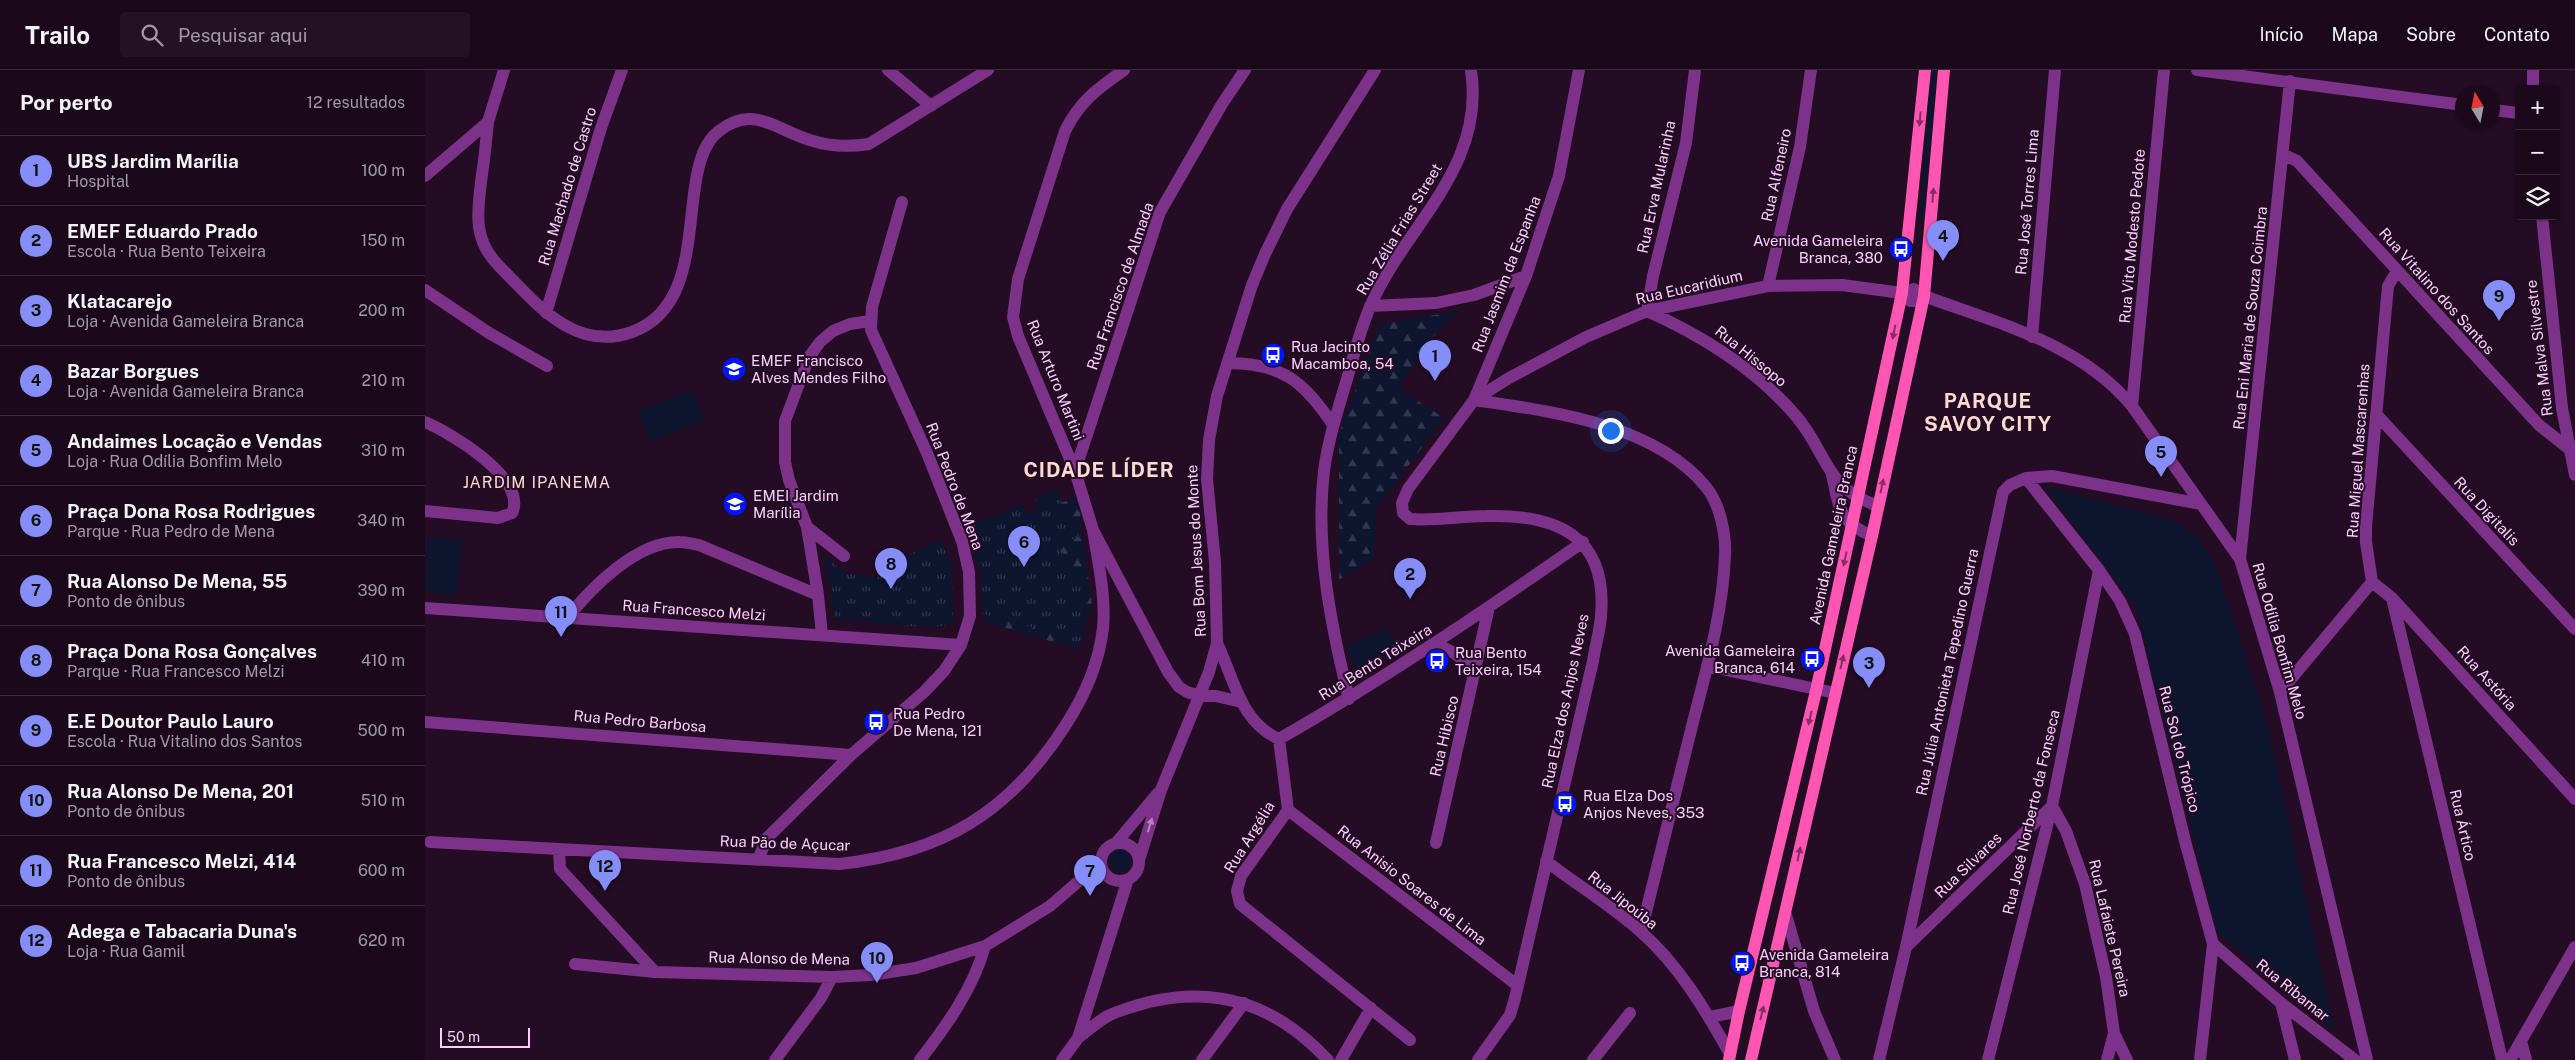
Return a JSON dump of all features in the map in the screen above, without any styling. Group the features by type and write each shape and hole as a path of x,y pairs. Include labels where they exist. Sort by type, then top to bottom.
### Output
{"main road":[{"name":"Avenida Gameleira Branca","path":"1730,1057 1739,1011 1771,885 1816,691 1902,292 1925,70"},
{"path":"1751,1060 1872,536 1924,296 1944,70"},
{"path":"1771,885 1791,891"}],"street":[{"path":"504,70 488,122 477,207 477,224 492,260 553,320 576,332 597,337 622,336 643,328 659,316 677,292 685,261 699,164 708,143 718,132 733,122 748,118 763,120 812,141 849,147 869,144 988,70"},
{"name":"Rua Machado de Castro","path":"546,313 601,128 622,70"},
{"path":"888,70 931,106"},
{"name":"Rua Arturo Martini","path":"1124,70 1084,100 1074,113 1065,131 1028,244 1014,302 1013,317 1018,336 1075,471 1093,530 1168,672 1179,687 1200,696"},
{"name":"Rua Francisco de Almada","path":"1075,471 1160,212 1207,130 1245,70"},
{"name":"Rua Bom Jesus do Monte","path":"1139,860 1161,790 1200,696 1217,643 1215,562 1207,479 1211,431 1217,396 1252,285 1287,209 1375,70"},
{"name":"Rua Zélia Frias Street","path":"1349,699 1332,628 1323,544 1322,502 1325,470 1333,425 1370,306 1459,162 1470,128 1475,102 1471,70"},
{"name":"Rua Jasmim da Espanha","path":"1474,400 1526,276 1559,176 1579,70"},
{"name":"Rua Erva Mularinha","path":"1647,310 1653,276 1686,143 1695,70"},
{"name":"Rua Alfeneiro","path":"1768,286 1801,148 1811,70"},
{"name":"Rua José Torres Lima","path":"2032,337 2055,70"},
{"name":"Rua Vito Modesto Pedote","path":"2132,406 2164,70"},
{"path":"2197,70 2455,104"},
{"path":"2533,70 2533,85"},
{"name":"Rua Eni Maria de Souza Coimbra","path":"2240,559 2284,155 2290,81"},
{"path":"2500,111 2515,113"},
{"path":"425,176 488,122"},
{"name":"Rua Vitalino dos Santos","path":"2284,155 2297,161 2539,426 2568,448"},
{"path":"822,635 818,595 807,527 789,480 785,462 785,422 809,357 820,342 833,331 850,324 870,320 903,202"},
{"name":"Rua Malva Silvestre","path":"2541,220 2568,448 2575,475"},
{"name":"Rua Miguel Mascarenhas","path":"2373,582 2366,542 2366,526 2388,286 2397,271"},
{"path":"1370,306 1436,303 1474,295 1526,276"},
{"name":"Rua Eucaridium","path":"1474,400 1509,378 1586,337 1647,310 1768,286 1842,285 1902,292 1910,301 1918,301 1924,296"},
{"path":"425,290 496,337 547,366"},
{"name":"Rua Odília Bonfim Melo","path":"1924,296 2072,354 2097,371 2132,406 2240,559 2280,692 2367,1060"},
{"name":"Rua Hissopo","path":"1647,310 1696,333 1762,381 1797,417 1832,475 1857,499 1878,506"},
{"name":"Rua Pedro de Mena","path":"758,860 767,838 851,755 925,692 944,671 961,645 970,616 969,572 962,541 927,453 877,346 870,320"},
{"path":"1228,363 1253,363 1271,368 1294,380 1312,396 1333,425"},
{"path":"1474,400 1579,418 1638,438 1688,468 1707,488 1717,506 1723,532 1725,554 1722,590 1707,666 1641,932"},
{"name":"Rua Elza dos Anjos Neves","path":"1474,400 1409,489 1402,503 1406,517 1417,520 1521,516 1562,528 1583,542 1591,553 1598,571 1601,590 1601,616 1547,861 1517,985 1509,1015 1478,1060"},
{"name":"Rua Digitalis","path":"2377,415 2575,629"},
{"path":"425,422 475,453 503,475 512,492 515,503 512,513 498,518 425,511"},
{"name":"Rua Hissopo","path":"1832,475 1841,510 1852,527"},
{"name":"Rua Júlia Antonieta Tepedino Guerra","path":"1879,1060 1906,947 2000,498 2010,484 2026,478 2052,476 2201,504"},
{"name":"Rua Sol do Trópico","path":"2026,478 2099,570 2120,601 2135,634 2185,841 2213,944 2200,1060"},
{"path":"807,527 844,556"},
{"path":"1852,527 1872,536"},
{"name":"Rua Pão de Açucar","path":"430,842 839,864 896,855 920,847 969,825 997,807 1039,766 1084,694 1103,628 1101,589 1093,530"},
{"path":"567,618 588,592 619,567 661,544 680,542 699,545 818,595"},
{"name":"Rua Bento Teixeira","path":"1279,739 1349,699 1489,607 1583,542"},
{"name":"Rua José Norberto da Fonseca","path":"1988,1060 2052,806 2099,570"},
{"path":"2280,692 2373,582"},
{"name":"Rua Astória","path":"2373,582 2392,598 2575,799"},
{"name":"Rua Ártico","path":"2392,598 2502,1060"},
{"name":"Rua Hibisco","path":"1436,843 1489,607"},
{"name":"Rua Francesco Melzi","path":"425,608 961,645"},
{"path":"1217,643 1241,702 1257,726 1265,733 1279,739"},
{"path":"1433,644 1451,649 1463,657 1475,673"},
{"path":"1707,666 1816,691 1835,693"},
{"path":"1200,696 1216,696 1241,702"},
{"name":"Rua Pedro Barbosa","path":"425,722 851,755"},
{"name":"Rua Argélia","path":"1279,739 1288,810 1241,876 1237,890 1239,904 1410,1040"},
{"name":"Rua Bom Jesus do Monte","path":"1116,843 1161,790"},
{"name":"Rua Silvares","path":"1906,947 2052,806"},
{"name":"Rua Lafaiete Pereira","path":"2052,806 2066,831 2085,884 2110,998 2114,1033"},
{"name":"Rua Anisio Soares de Lima","path":"1288,810 1517,985"},
{"path":"1116,843 1129,845 1138,854 1139,860 1136,873 1128,879 1117,881 1107,876 1101,862 1105,850 1116,843"},
{"path":"559,849 560,869 655,972"},
{"name":"Rua Jipoúba","path":"1547,861 1641,932 1685,981 1710,1017 1730,1057"},
{"name":"Rua Alonso de Mena","path":"575,964 655,972 832,977 871,975 916,968 985,946 1050,906 1101,862"},
{"path":"1078,1038 1128,879"},
{"path":"1786,915 1814,1011 1835,1060"},
{"name":"Rua Ribamar","path":"2213,944 2281,1003 2355,1060"},
{"path":"920,1060 941,1033 969,989 985,946"},
{"path":"2510,1060 2575,947"},
{"path":"775,1060 821,998 832,977"},
{"path":"1061,1060 1078,1038 1107,1016 1159,1000 1207,996 1244,1003 1269,1014 1304,1037 1328,1060"},
{"path":"1202,1060 1244,1003"},
{"path":"2281,1003 2295,1060"},
{"path":"1341,1060 1371,1008"},
{"path":"1710,1017 1739,1011"},
{"path":"1593,1060 1630,1013"},
{"path":"2107,1060 2114,1033"},
{"path":"2114,1033 2127,1060"},
{"path":"2521,1041 2526,1060"}],"green space":[{"path":"1932,70 1937,70 1923,220 1919,219"},
{"path":"1459,311 1432,338 1399,386 1403,391 1444,418 1376,509 1374,559 1339,580 1339,433 1380,324"},
{"path":"692,390 704,421 650,442 638,411"},
{"path":"2044,486 2174,521 2199,538 2215,564 2266,720 2335,1031 2217,931 2136,607"},
{"path":"1056,489 1063,505 1069,505 1078,537 1059,545 1075,578 1084,577 1085,612 1080,644 1019,623 983,614 980,573 968,527 1022,504 1028,515 1038,508 1034,499"},
{"path":"1078,497 1092,605 1078,649 985,622 987,577 981,530"},
{"path":"428,537 461,539 457,595 425,591"},
{"path":"942,539 952,570 953,624 911,626 835,619 824,556 849,572 863,576 878,577 886,565"},
{"path":"1387,628 1398,651 1356,670 1346,647"},
{"path":"1120,850 1128,853 1131,861 1128,869 1120,872 1112,869 1109,861 1112,853"}],"place":[{"name":"Avenida Gameleira Branca, 380","path":"1901,249"},
{"name":"Bazar Borgues","path":"1943,261"},
{"name":"E.E Doutor Paulo Lauro","path":"2499,321"},
{"name":"Rua Jacinto Macamboa, 54","path":"1273,355"},
{"name":"EMEF Francisco Alves Mendes Filho","path":"734,369"},
{"name":"UBS Jardim Marília","path":"1435,381"},
{"name":"Andaimes Locação e Vendas","path":"2161,477"},
{"name":"EMEI Jardim Marília","path":"735,504"},
{"name":"Praça Dona Rosa Rodrigues","path":"1024,567"},
{"name":"Praça Dona Rosa Gonçalves","path":"891,589"},
{"name":"EMEF Eduardo Prado","path":"1410,599"},
{"name":"Rua Francesco Melzi, 414","path":"561,637"},
{"name":"Avenida Gameleira Branca, 614","path":"1812,659"},
{"name":"Rua Bento Teixeira, 154","path":"1437,661"},
{"name":"Klatacarejo","path":"1869,688"},
{"name":"Rua Pedro De Mena, 121","path":"876,722"},
{"name":"Rua Elza Dos Anjos Neves, 353","path":"1565,804"},
{"name":"Adega e Tabacaria Duna's","path":"605,891"},
{"name":"Rua Alonso De Mena, 55","path":"1090,896"},
{"name":"Avenida Gameleira Branca, 814","path":"1742,963"},
{"name":"Rua Alonso De Mena, 201","path":"877,983"}],"district":[{"name":"PARQUE SAVOY CITY","path":"1988,412"},
{"name":"CIDADE LÍDER","path":"1099,470"},
{"name":"JARDIM IPANEMA","path":"537,482"}]}
